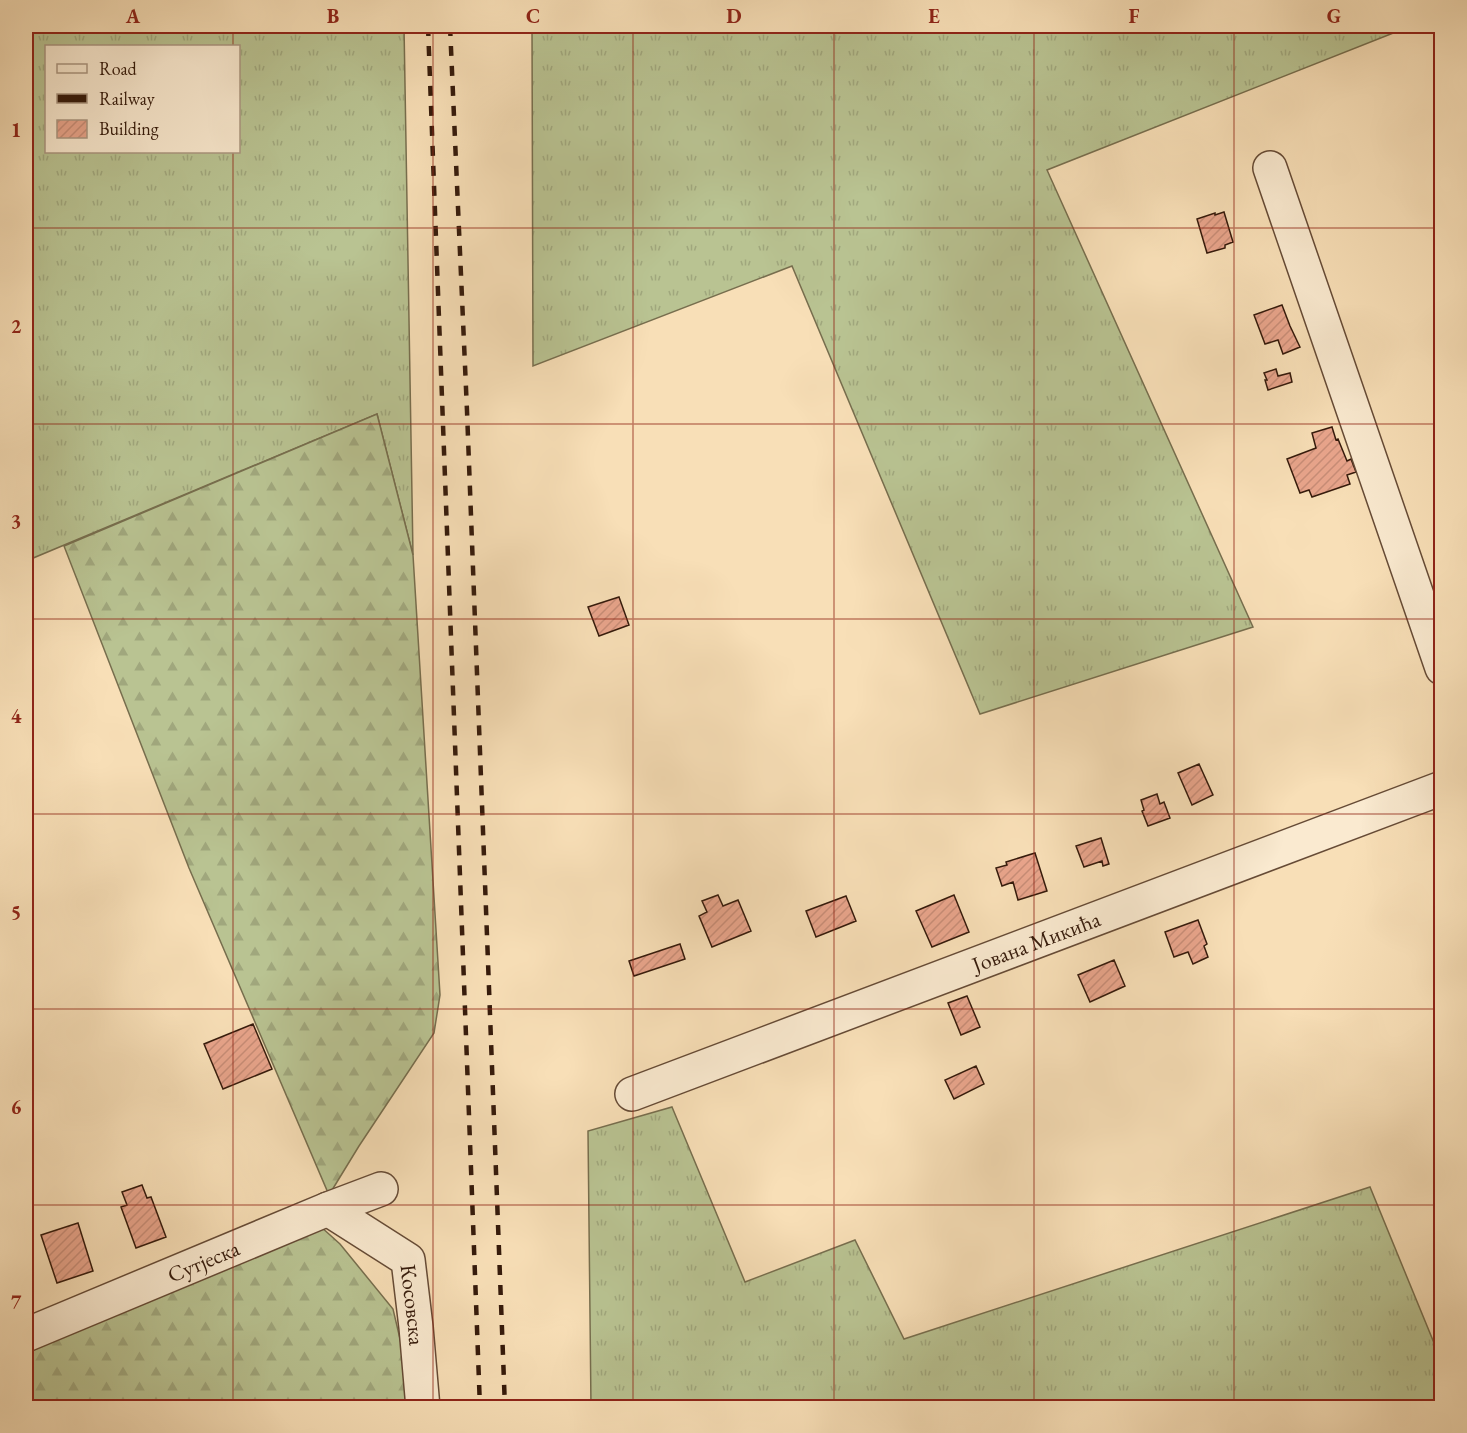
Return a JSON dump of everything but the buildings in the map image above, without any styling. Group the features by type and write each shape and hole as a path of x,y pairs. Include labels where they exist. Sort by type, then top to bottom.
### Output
{"street":[{"path":"1270,168 1442,668"},
{"name":"Јована Микића","path":"632,1094 1442,788"},
{"name":"Сутјеска","path":"26,1335 381,1189"},
{"name":"Косовска","path":"328,1209 408,1260 423,1407"}],"green space":[{"path":"26,26 404,26 413,555 377,414 26,561"},
{"path":"532,26 1411,26 1047,170 1253,627 980,714 792,266 533,366"},
{"path":"377,414 413,555 440,995 434,1033 329,1195 189,868 64,546"},
{"path":"672,1107 745,1282 855,1240 904,1339 1370,1187 1441,1360 1441,1407 591,1407 588,1131"},
{"path":"320,1226 340,1244 393,1309 416,1407 26,1407 26,1353"}],"railway":[{"path":"428,26 480,1408"},
{"path":"450,26 505,1408"}]}
